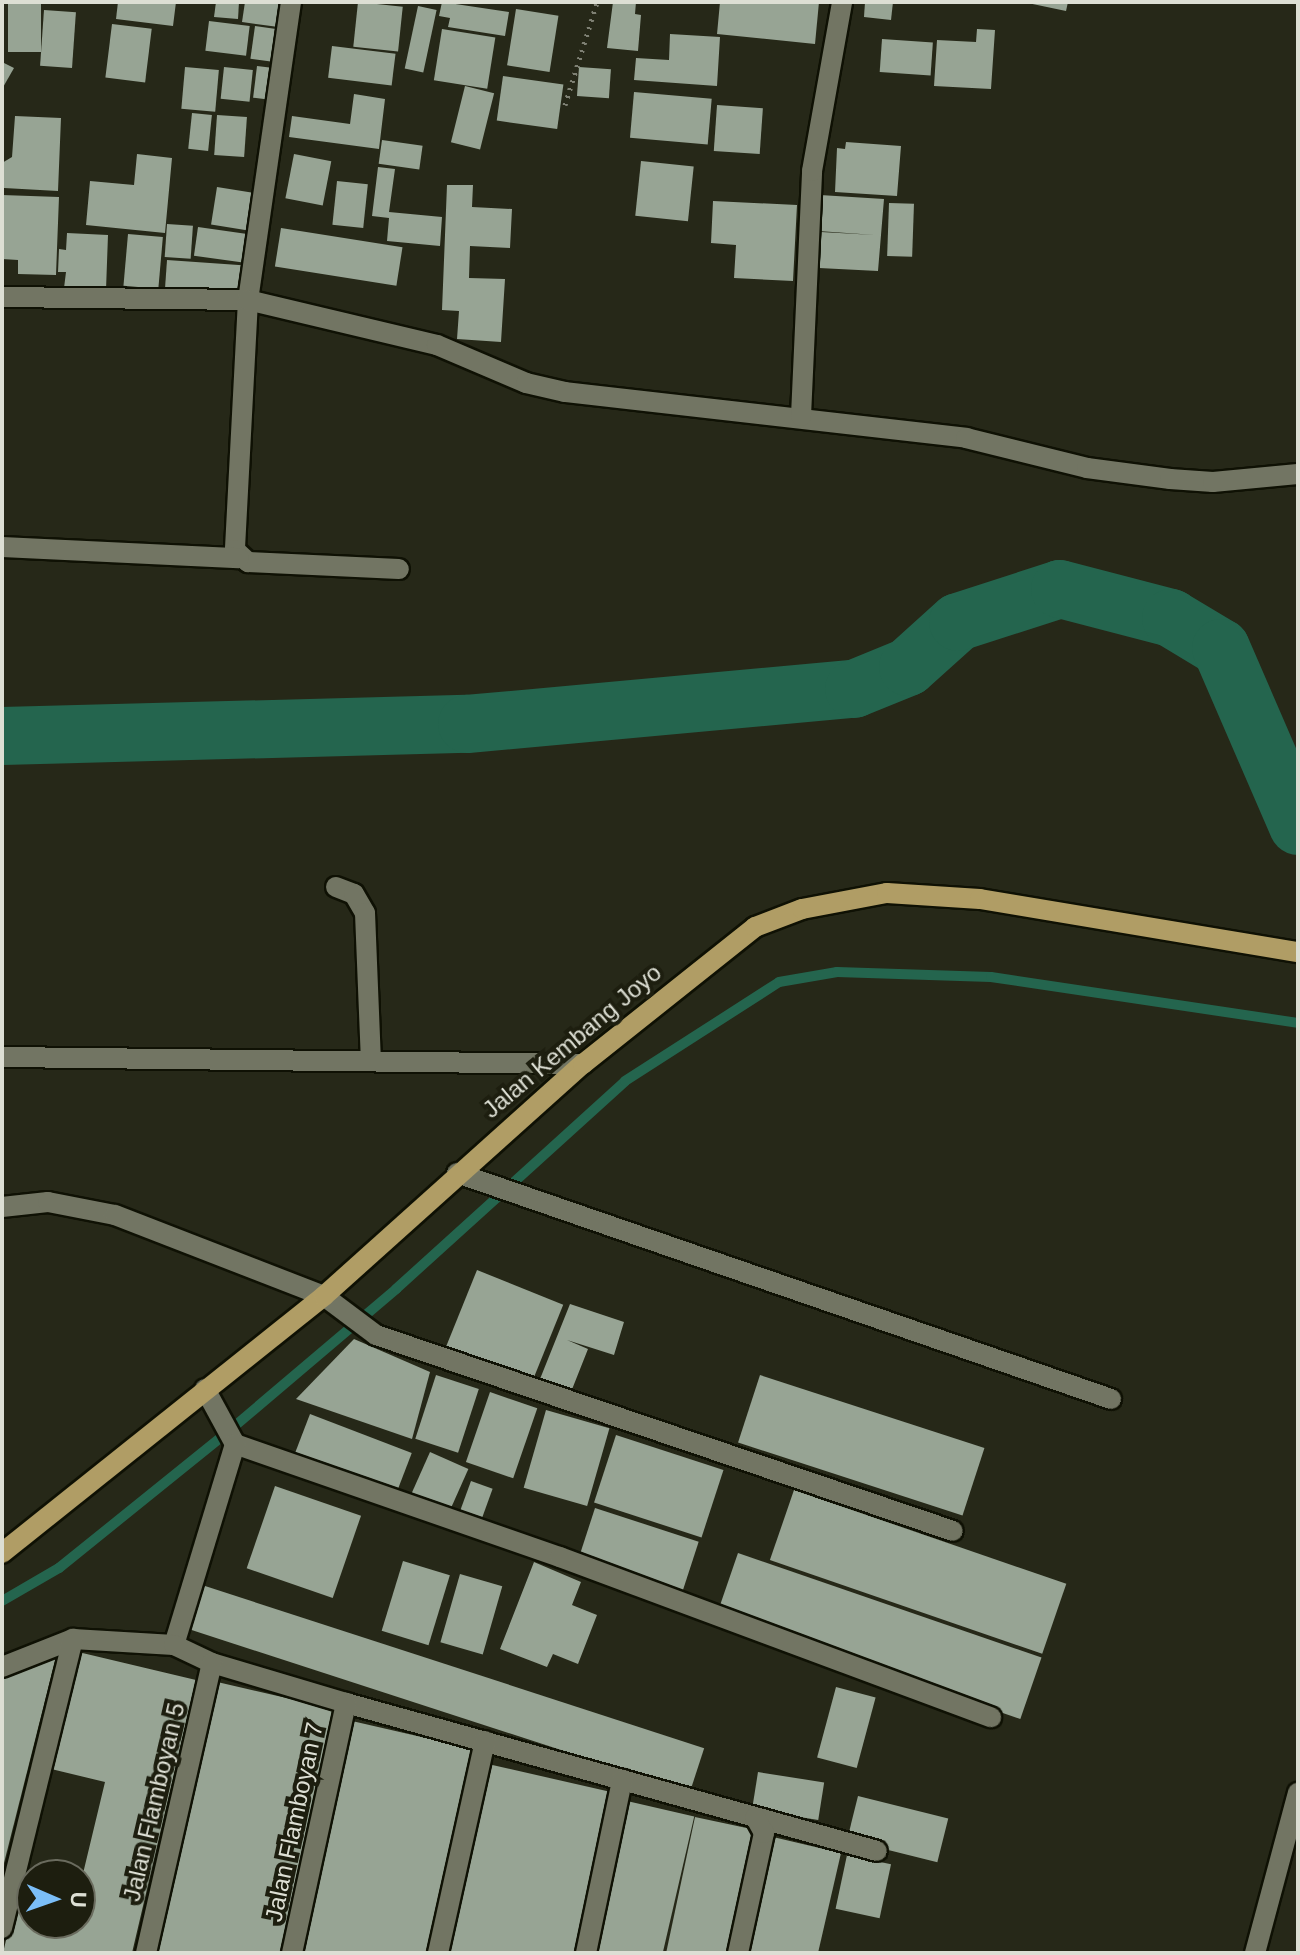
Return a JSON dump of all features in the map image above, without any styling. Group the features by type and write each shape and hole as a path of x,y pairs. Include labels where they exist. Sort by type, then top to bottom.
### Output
{"main road":[{"name":"Jalan Kembang Joyo","path":"2,1553 324,1296 457,1173 583,1064 755,927 802,909 887,893 980,899 1298,952"}],"street":[{"path":"239,558 234,544 248,300 291,2"},
{"path":"801,416 812,171 842,2"},
{"path":"2,297 248,300 437,345 526,383 565,392 736,414 801,416 966,438 1087,468 1170,479 1213,482 1298,474"},
{"path":"2,547 399,569"},
{"path":"336,887 354,894 365,913 371,1061"},
{"path":"2,1057 583,1064"},
{"path":"457,1173 1111,1399"},
{"path":"2,1207 48,1202 115,1215 324,1296 376,1335 953,1531"},
{"path":"205,1389 235,1444 560,1557 991,1717"},
{"path":"174,1645 235,1444"},
{"path":"2,1928 73,1639"},
{"path":"2,1667 73,1639 174,1645 212,1663 346,1703 877,1851"},
{"name":"Jalan Flamboyan 5","path":"146,1953 212,1663"},
{"name":"Jalan Flamboyan 7","path":"292,1953 346,1703"},
{"path":"438,1953 485,1741"},
{"path":"586,1953 622,1780"},
{"path":"1255,1953 1298,1793"},
{"path":"738,1953 764,1833 755,1817"}],"path":[{"path":"565,105 597,2"}],"building":[{"path":"8,2 41,2 41,52 8,52"},
{"path":"118,2 176,2 173,26 116,19"},
{"path":"216,2 239,2 238,19 214,17"},
{"path":"245,2 290,2 286,28 242,22"},
{"path":"358,2 403,7 398,51 353,47"},
{"path":"442,2 509,12 505,36 448,27 450,18 439,16"},
{"path":"613,2 636,2 635,14 641,15 638,51 607,48"},
{"path":"720,2 819,2 815,44 717,34"},
{"path":"865,2 893,2 891,20 864,17"},
{"path":"1023,2 1068,2 1066,11"},
{"path":"418,6 437,10 423,73 405,69"},
{"path":"516,9 558,16 550,72 507,65"},
{"path":"44,10 76,12 72,68 40,66"},
{"path":"209,21 250,26 246,56 205,51"},
{"path":"112,24 152,29 145,82 105,78"},
{"path":"255,26 285,30 280,63 250,59"},
{"path":"442,29 495,37 487,89 434,80"},
{"path":"977,29 995,30 991,89 934,86 937,40 976,42"},
{"path":"670,34 720,37 717,86 634,80 636,58 669,60"},
{"path":"882,39 933,43 931,75 880,72"},
{"path":"332,46 396,54 392,86 328,78"},
{"path":"2,62 14,68 2,89"},
{"path":"257,66 280,69 276,101 253,98"},
{"path":"185,67 219,70 215,112 181,109"},
{"path":"224,67 253,70 249,102 221,99"},
{"path":"579,67 611,69 609,98 577,96"},
{"path":"503,76 563,84 557,129 497,121"},
{"path":"465,86 494,93 480,150 451,142"},
{"path":"634,92 712,99 708,145 630,138"},
{"path":"354,94 385,99 379,149 289,137 292,116 350,124"},
{"path":"717,105 763,108 760,154 714,151"},
{"path":"192,113 212,115 208,151 188,149"},
{"path":"217,115 247,117 244,157 214,155"},
{"path":"15,116 61,118 58,191 4,188 2,163 12,157"},
{"path":"382,140 423,146 419,169 379,164"},
{"path":"846,142 901,146 897,196 835,192 837,148 845,149"},
{"path":"137,154 172,158 165,233 86,225 90,181 134,185"},
{"path":"294,154 331,161 323,205 285,198"},
{"path":"641,161 694,167 688,221 635,216"},
{"path":"378,167 395,169 389,212 442,217 440,246 387,241 389,218 372,216"},
{"path":"337,181 368,184 363,228 332,225"},
{"path":"447,185 473,185 472,207 512,209 510,248 470,246 469,278 505,279 501,342 457,339 459,311 442,310"},
{"path":"217,187 262,194 256,232 211,225"},
{"path":"2,195 59,197 56,275 18,274 18,260 2,259"},
{"path":"820,195 884,199 878,271 819,268 821,232 875,235 818,231"},
{"path":"713,201 797,205 793,281 734,278 736,245 711,243"},
{"path":"889,203 914,204 912,257 887,256"},
{"path":"167,224 193,226 191,259 165,257"},
{"path":"198,227 252,235 248,263 194,256"},
{"path":"281,228 402,247 396,286 275,267"},
{"path":"67,233 108,235 106,290 64,288 66,272 58,272 59,249 66,250"},
{"path":"128,234 163,237 158,289 123,286"},
{"path":"167,260 246,266 244,294 165,289"},
{"path":"477,1270 563,1305 531,1386 444,1351"},
{"path":"570,1304 624,1322 614,1355 567,1340 588,1349 569,1397 538,1384"},
{"path":"354,1339 430,1372 412,1439 296,1399"},
{"path":"436,1375 479,1389 458,1453 415,1439"},
{"path":"760,1375 984,1448 963,1515 738,1443"},
{"path":"490,1392 537,1408 513,1478 466,1462"},
{"path":"546,1410 609,1428 587,1506 524,1488"},
{"path":"310,1414 412,1453 396,1493 295,1454"},
{"path":"616,1435 723,1470 702,1537 594,1503"},
{"path":"430,1452 468,1469 448,1514 410,1497"},
{"path":"471,1481 493,1489 480,1524 458,1516"},
{"path":"275,1486 361,1516 333,1598 247,1568"},
{"path":"794,1490 1066,1584 1042,1654 770,1560"},
{"path":"595,1508 699,1542 683,1590 579,1557"},
{"path":"738,1553 1042,1658 1020,1719 717,1614"},
{"path":"403,1561 450,1575 429,1645 382,1631"},
{"path":"534,1562 581,1582 572,1605 597,1615 578,1664 553,1654 547,1667 500,1649"},
{"path":"460,1574 502,1586 483,1654 440,1642"},
{"path":"202,1585 704,1748 690,1792 188,1629"},
{"path":"74,1651 196,1680 132,1953 3,1953 16,1898 16,1939 96,1939 96,1859 86,1859 105,1782 47,1768"},
{"path":"56,1657 3,1867 2,1867 2,1678"},
{"path":"213,1681 338,1710 282,1953 150,1953"},
{"path":"836,1687 876,1698 857,1768 817,1758"},
{"path":"352,1721 474,1749 427,1953 298,1953"},
{"path":"488,1764 611,1792 576,1953 446,1953"},
{"path":"758,1772 824,1782 818,1820 752,1810"},
{"path":"858,1796 948,1818 937,1862 847,1840"},
{"path":"627,1801 694,1817 663,1953 592,1953"},
{"path":"695,1817 754,1829 727,1953 666,1953"},
{"path":"773,1837 841,1853 818,1953 747,1953"},
{"path":"847,1855 891,1864 880,1918 836,1909"}],"waterway":[{"path":"2,736 467,724 854,689 908,667 958,622 1060,589 1171,618 1221,648 1298,826"},
{"path":"2,1601 59,1568 230,1430 396,1289 625,1081 779,982 837,972 991,977 1298,1023"}]}
